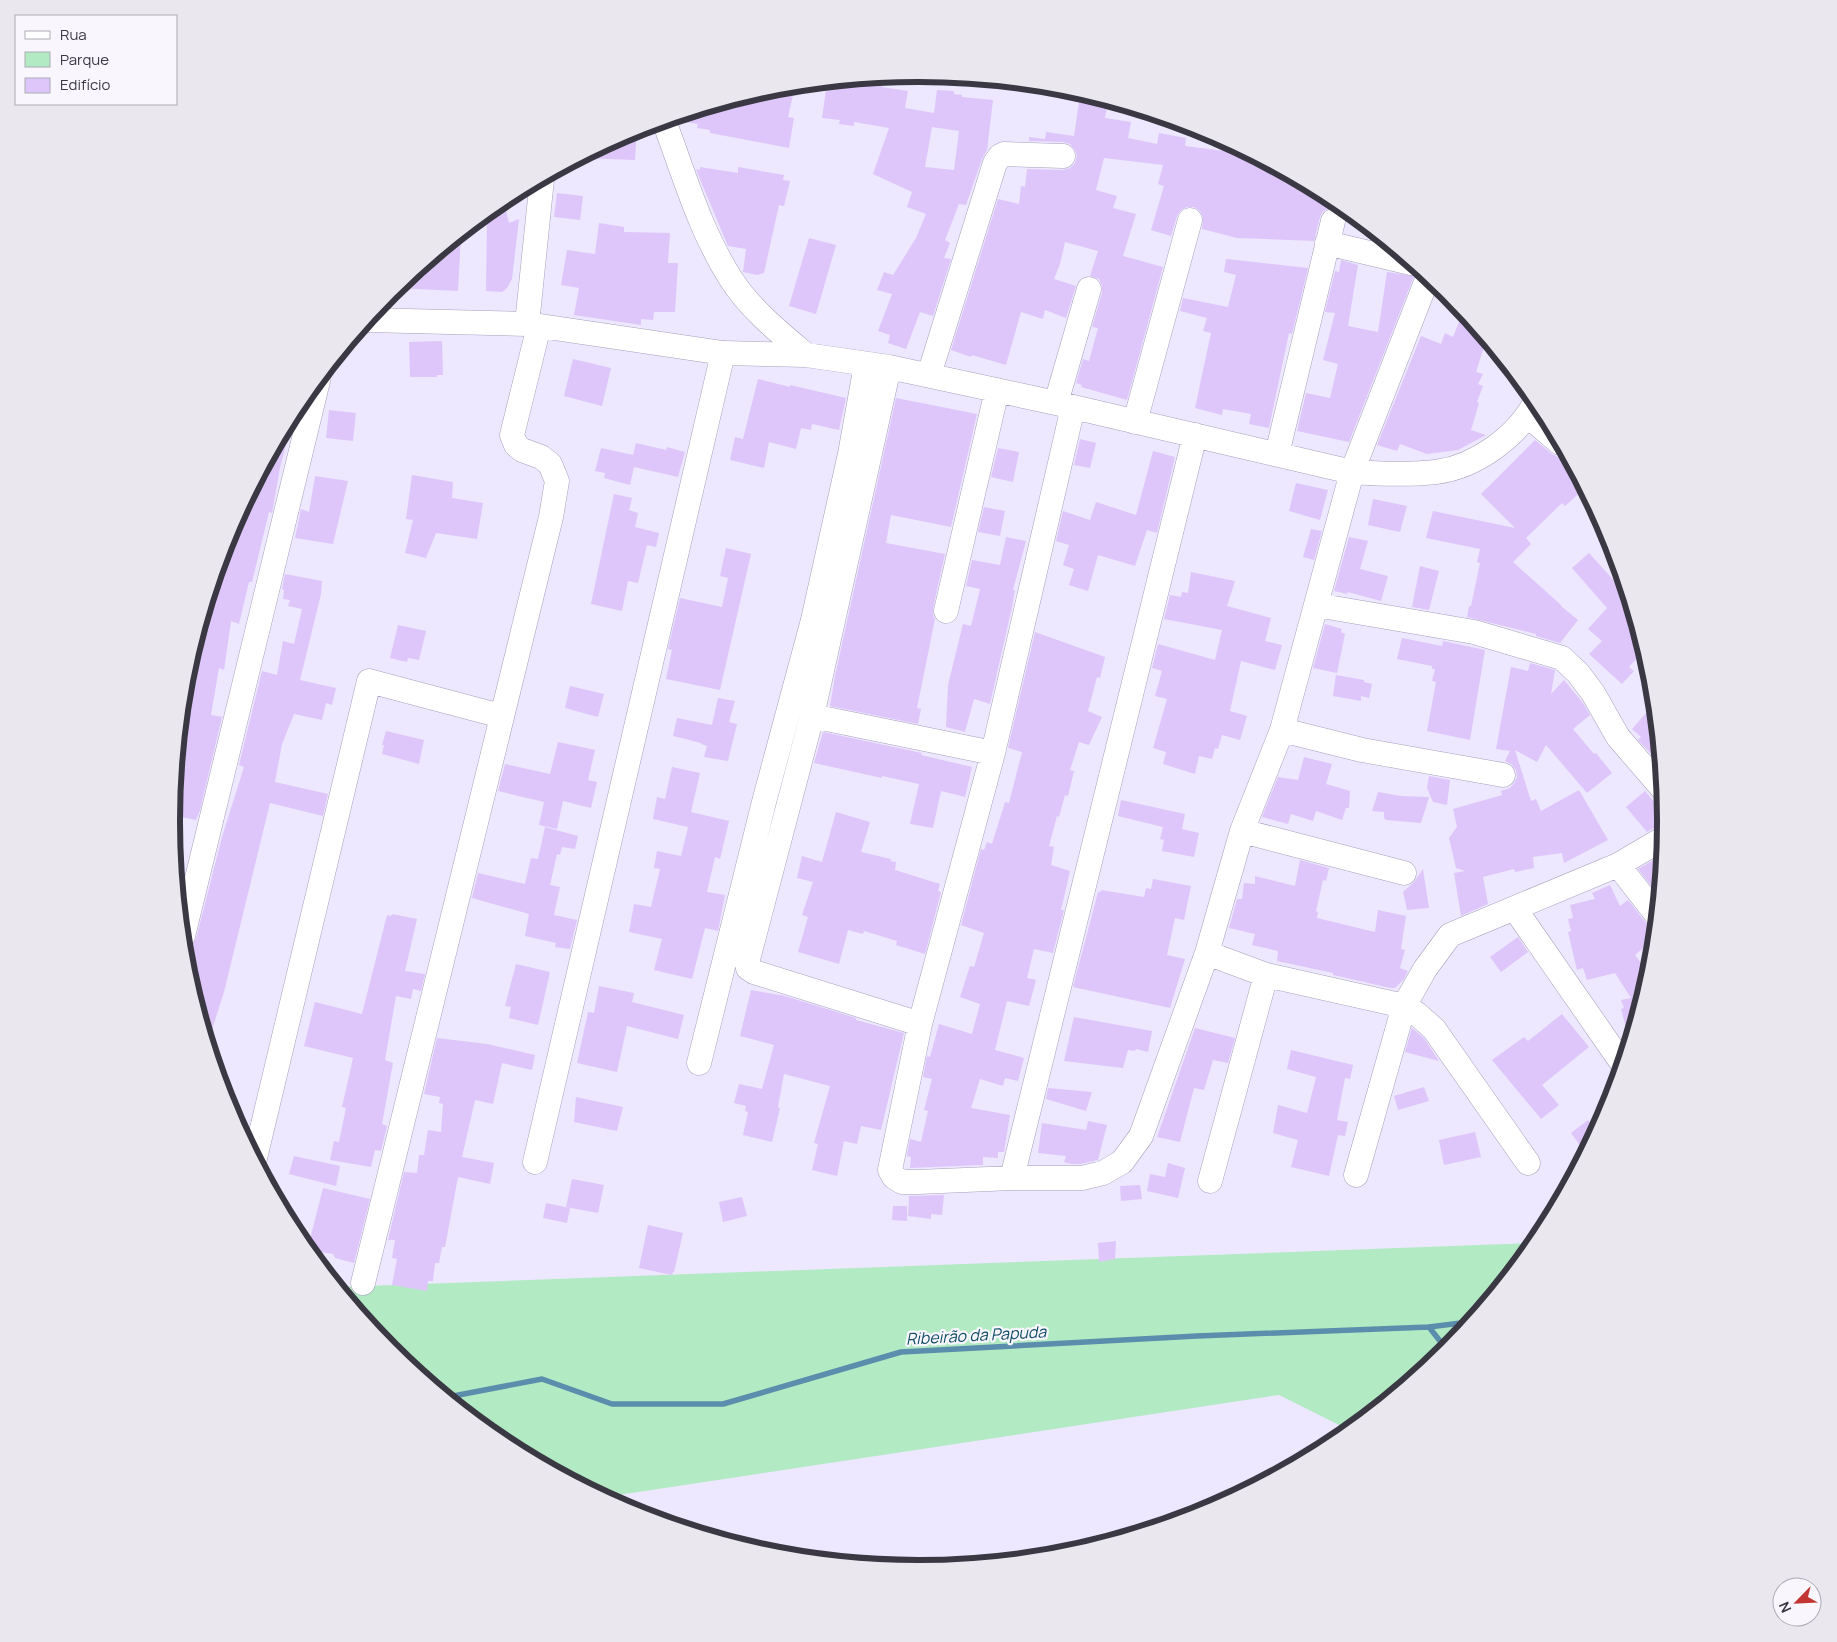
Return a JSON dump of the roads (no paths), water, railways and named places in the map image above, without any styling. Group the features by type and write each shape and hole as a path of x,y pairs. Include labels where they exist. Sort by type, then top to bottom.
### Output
{"street":[{"path":"666,127 707,235 732,280 766,321 806,355"},
{"path":"929,375 995,163 1004,154 1063,156"},
{"path":"363,1283 550,517 556,481 550,464 541,457 522,450 516,445 512,435 533,325 542,186"},
{"path":"1135,422 1190,220"},
{"path":"1277,454 1330,232 1393,256"},
{"path":"1088,289 993,753 920,1024 890,1170 894,1178 902,1182 1012,1178 1082,1178 1103,1173 1122,1162 1142,1136 1207,953 1242,832 1282,730 1352,472 1425,285"},
{"path":"376,320 533,325 723,353 806,355 878,366 997,390 1352,472 1378,474 1437,472 1455,468 1492,449 1508,438 1531,409"},
{"path":"535,1162 723,353"},
{"path":"878,366 812,716 747,963 748,968 754,972 920,1024"},
{"path":"699,1063 764,802 813,620 850,454 878,366"},
{"path":"946,611 997,390"},
{"path":"186,919 314,397"},
{"path":"1012,1178 1195,435"},
{"path":"1316,604 1474,632 1562,658 1578,673 1593,693 1618,737 1655,780"},
{"path":"257,1150 368,681 501,716"},
{"path":"812,716 993,753"},
{"path":"1282,730 1362,750 1503,775"},
{"path":"1242,832 1404,873"},
{"path":"1356,1175 1404,1006 1425,969 1450,936 1618,865 1656,843"},
{"path":"1618,865 1652,909"},
{"path":"1515,909 1618,1057"},
{"path":"1207,953 1266,975 1404,1006 1417,1014 1434,1029 1528,1163"},
{"path":"1210,1181 1266,975"}],"waterway":[{"name":"Ribeirão da Papuda","path":"455,1396 542,1379 612,1404 723,1404 901,1352 1197,1336 1429,1327 1460,1323"},
{"name":"Ribeirão da Papuda","path":"1429,1327 1441,1343"}]}
